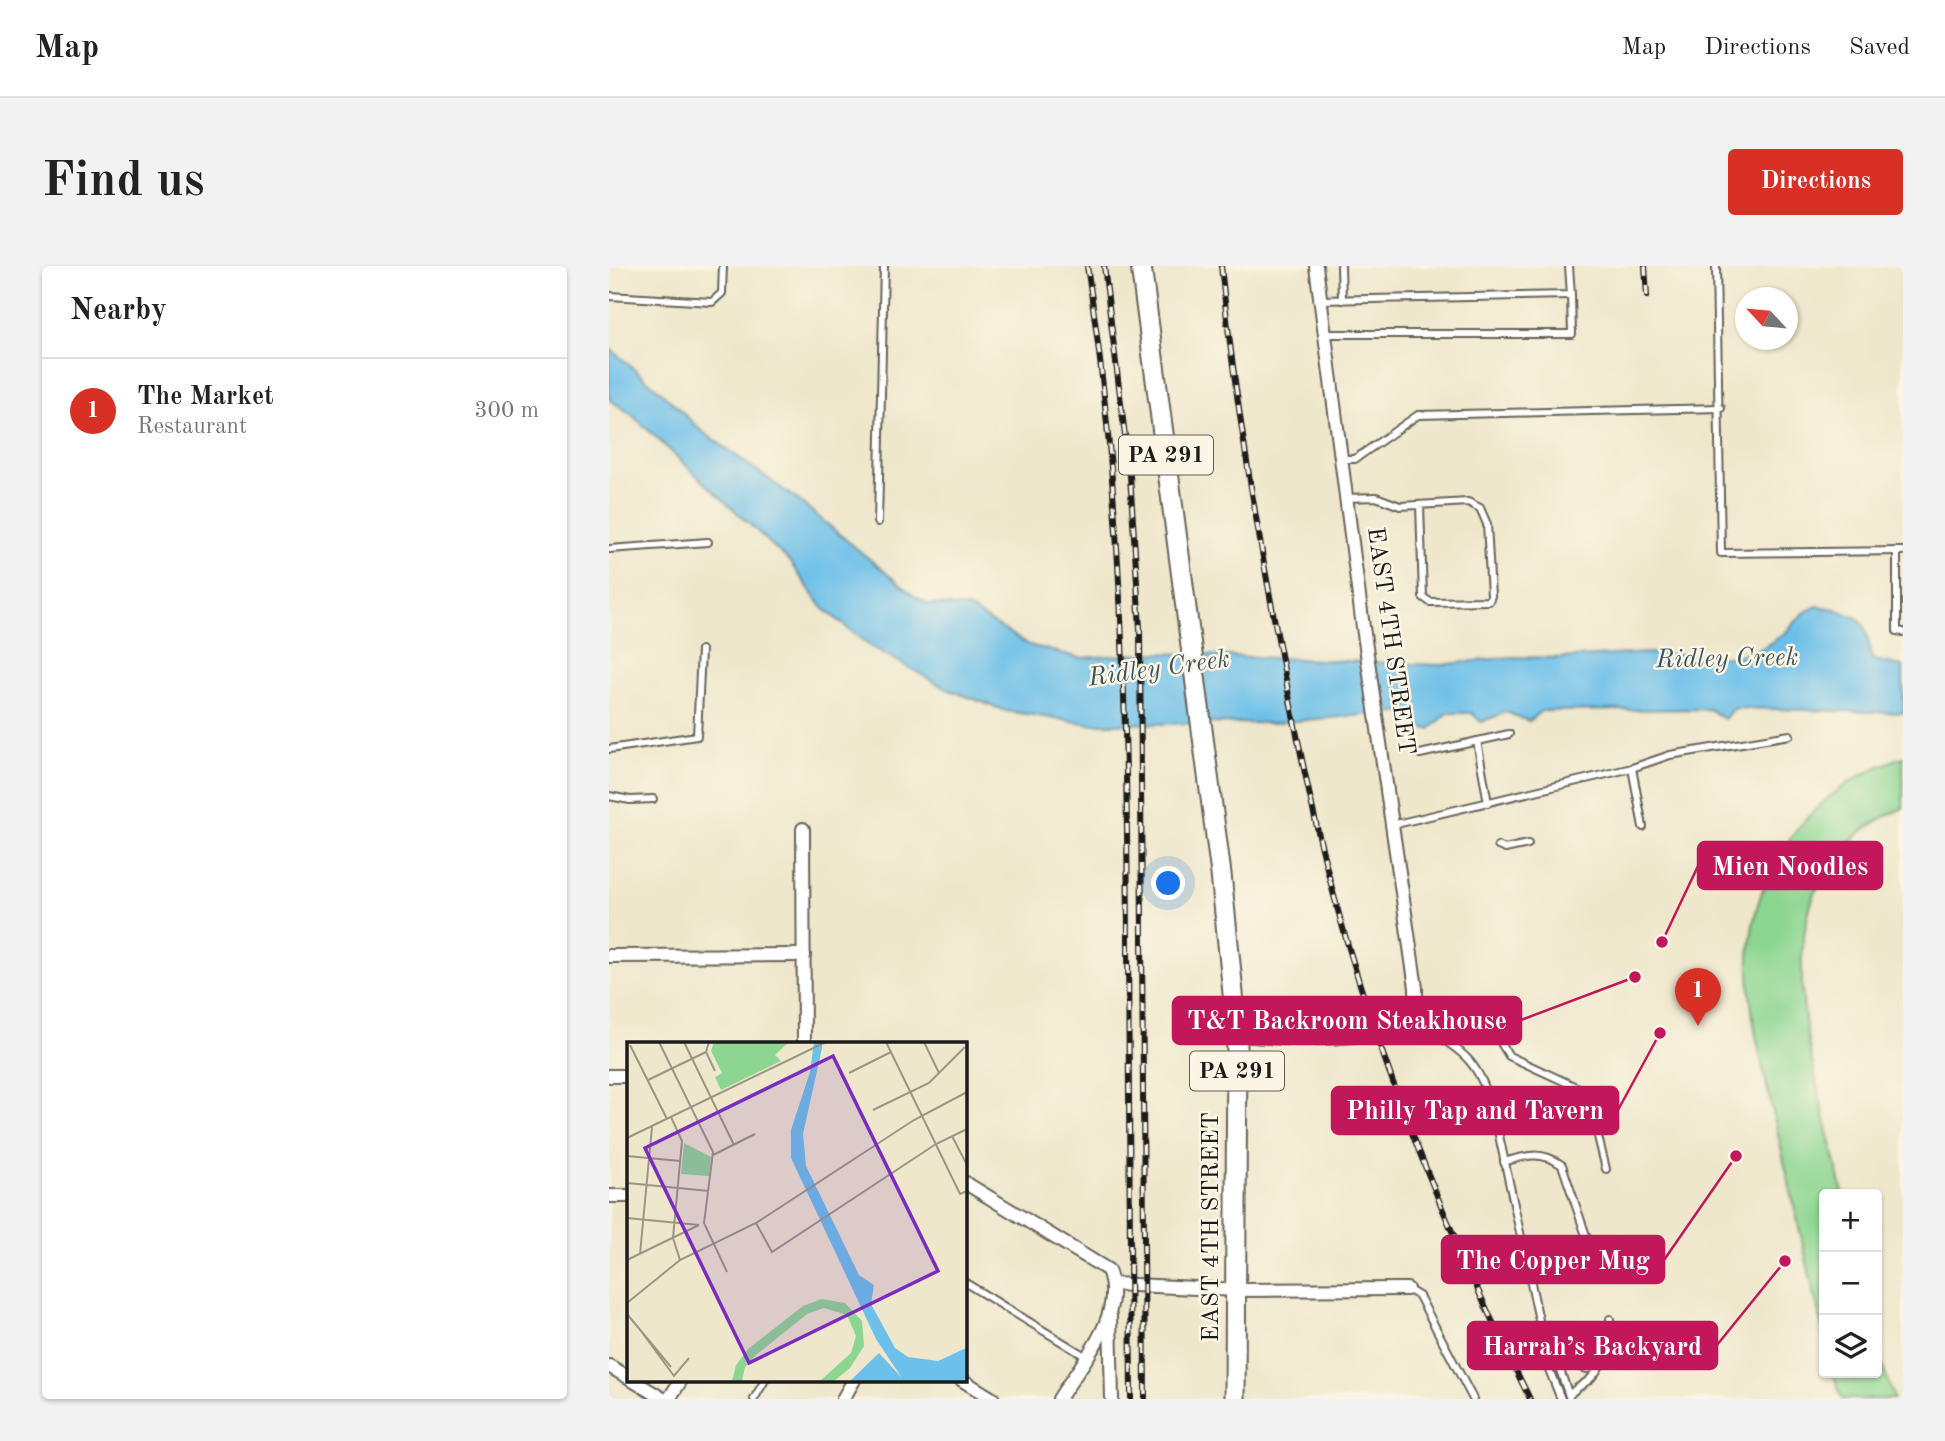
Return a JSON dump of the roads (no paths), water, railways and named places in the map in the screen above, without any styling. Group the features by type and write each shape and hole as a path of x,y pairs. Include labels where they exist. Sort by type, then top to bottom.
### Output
{"main road":[{"name":"EAST 4TH STREET","path":"1142,266 1221,874 1237,1033 1235,1399"}],"street":[{"name":"EAST 4TH STREET","path":"1316,266 1380,750 1416,988 1416,1023"},
{"path":"803,829 804,1042"},
{"path":"609,956 804,955"},
{"path":"1237,1033 1315,1036 1391,1030 1416,1023"},
{"path":"609,1076 627,1076"},
{"path":"968,1184 1108,1270 1114,1284 1110,1316 1112,1399"},
{"path":"609,1196 627,1196"},
{"path":"1114,1284 1237,1290 1407,1289"},
{"path":"1059,1399 1110,1316"},
{"path":"609,1366 627,1377"},
{"path":"635,1382 663,1399"},
{"path":"669,1399 680,1382"},
{"path":"843,1399 854,1382"},
{"path":"965,1382 993,1399"}],"lane":[{"path":"609,296 712,302 722,293 723,266"},
{"path":"878,522 884,266"},
{"path":"1341,266 1342,299"},
{"path":"1325,334 1572,334 1569,266"},
{"path":"1716,266 1721,553 1900,551 1897,631 1903,632"},
{"path":"1320,300 1571,295"},
{"path":"1341,459 1355,458 1418,415 1720,408"},
{"path":"1346,498 1367,496 1396,506 1468,502 1485,513 1491,596 1489,601 1430,602 1423,597 1420,505"},
{"path":"609,549 708,542"},
{"path":"609,749 697,736 701,650"},
{"path":"1420,754 1509,734"},
{"path":"1392,825 1632,768 1670,755 1790,735"},
{"path":"1478,741 1488,803"},
{"path":"1632,768 1643,827"},
{"path":"609,796 630,800 653,799"},
{"path":"1498,845 1505,849 1528,844"},
{"path":"1416,1023 1450,1041 1477,1068 1493,1108 1549,1372 1561,1399"},
{"path":"1501,1043 1509,1056 1587,1092 1606,1169"},
{"path":"1504,1162 1536,1155 1547,1156 1562,1165 1571,1182 1595,1262"},
{"path":"966,1283 1086,1356"},
{"path":"1407,1289 1419,1296 1472,1399"},
{"path":"1569,1398 1575,1388 1590,1379 1599,1366 1611,1335 1610,1319"},
{"path":"1547,1357 1587,1369 1599,1366"},
{"path":"1547,1357 1558,1364 1569,1398"},
{"path":"754,1399 764,1382"}],"water":[{"name":"Ridley Creek","path":"609,348 703,432 798,500 913,595 928,604 968,608 1029,645 1080,658 1157,653 1439,665 1512,657 1560,658 1650,653 1732,657 1759,650 1784,634 1805,612 1817,606 1836,609 1859,619 1865,628 1873,660 1903,666 1903,713 1741,708 1733,709 1724,719 1709,709 1541,711 1529,721 1506,712 1481,722 1472,713 1448,713 1430,729 1423,728 1407,711 1274,723 1091,724 1006,711 947,689 867,644 823,608 789,561 632,415 609,399"}],"railway":[{"path":"1087,266 1108,434 1124,688 1131,1399"},
{"path":"1104,266 1130,476 1140,628 1145,1399"},
{"path":"1221,266 1247,466 1264,565 1304,769 1337,908 1365,1001 1428,1175 1477,1288 1530,1399"},
{"path":"1645,266 1647,296"}],"place":[{"name":"Mien Noodles","path":"1662,942"},
{"name":"T&T Backroom Steakhouse","path":"1635,977"},
{"name":"The Market","path":"1698,1026"},
{"name":"Philly Tap and Tavern","path":"1660,1033"},
{"name":"The Copper Mug","path":"1736,1156"},
{"name":"Harrah’s Backyard","path":"1785,1261"}]}
